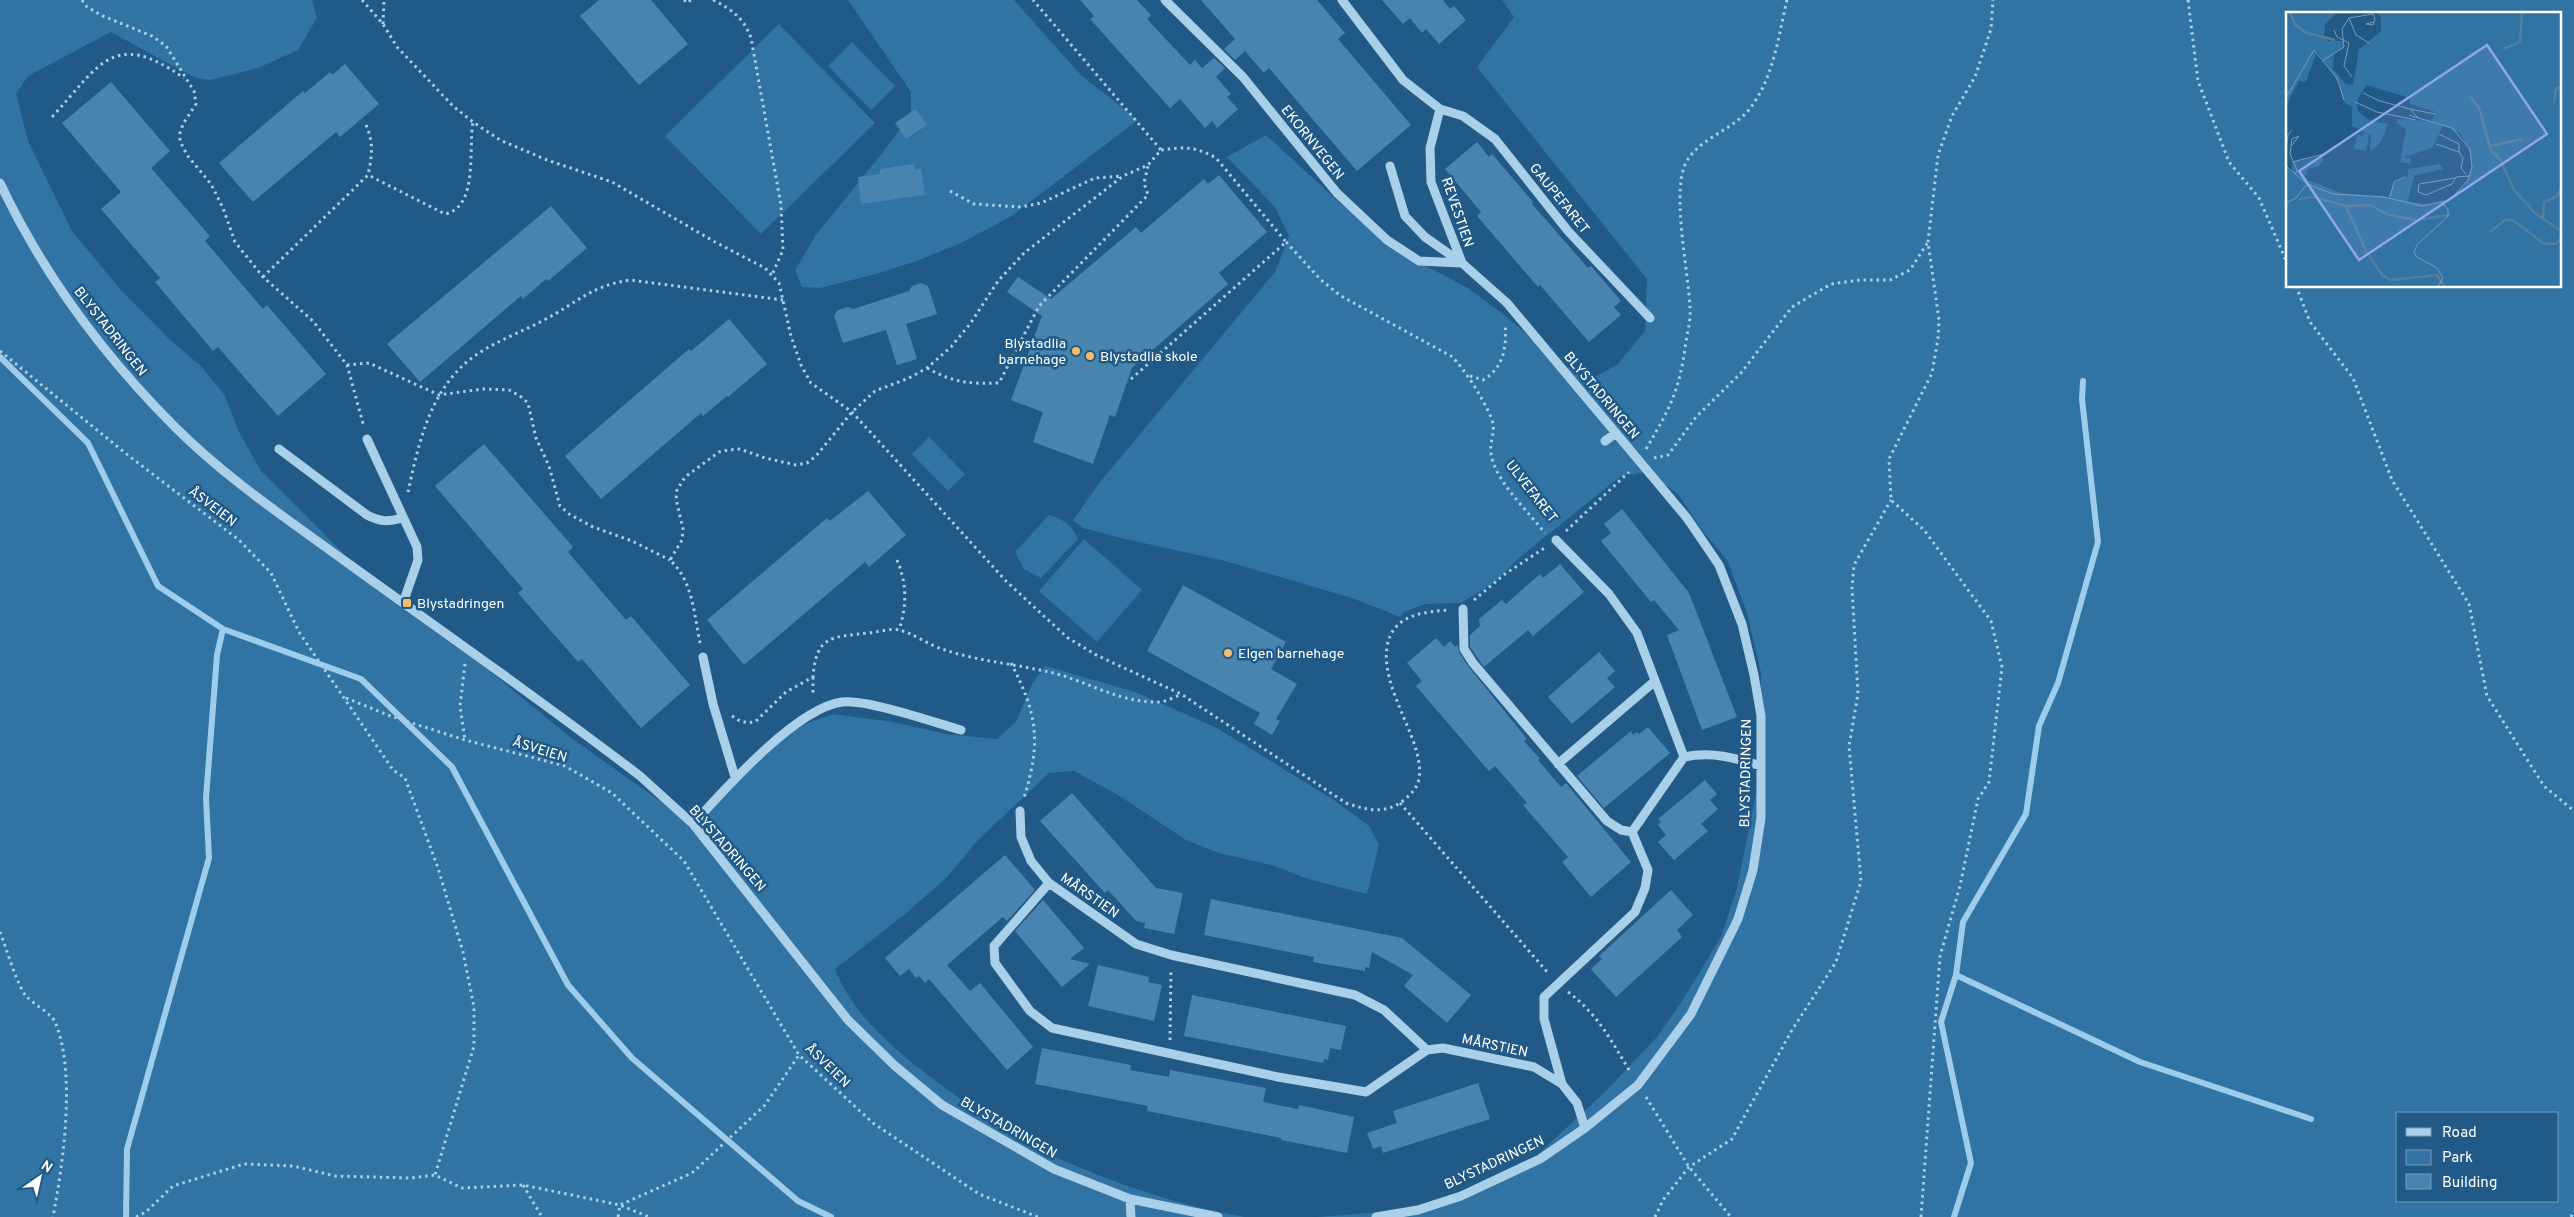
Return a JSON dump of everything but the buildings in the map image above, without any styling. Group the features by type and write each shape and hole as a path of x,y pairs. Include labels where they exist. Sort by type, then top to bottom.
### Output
{"street":[{"name":"EKORNVEGEN","path":"1165,0 1243,77 1337,193 1387,240 1419,261 1462,263"},
{"path":"1342,0 1403,80 1440,109"},
{"name":"REVESTIEN","path":"1440,109 1430,148 1431,182 1462,263"},
{"name":"GAUPEFARET","path":"1440,109 1463,116 1496,139 1568,231 1650,318"},
{"name":"BLYSTADRINGEN","path":"1376,1217 1418,1210 1461,1196 1540,1159 1585,1128 1638,1085 1691,1014 1738,919 1754,870 1761,818 1760,716 1754,675 1742,624 1722,574 1687,518 1507,303 1462,263 1425,236 1404,216 1390,166"},
{"name":"BLYSTADRINGEN","path":"0,183 42,262 72,305 105,350 170,422 273,509 640,776 693,824 848,1020 894,1066 942,1105 1054,1169 1130,1198 1218,1217"},
{"path":"1605,441 1616,433"},
{"path":"367,439 402,518 414,536 418,560 403,603"},
{"path":"278,449 367,515 389,522 402,518"},
{"name":"ULVEFARET","path":"1556,540 1609,594 1637,633 1684,757"},
{"path":"1463,609 1464,649 1473,663 1607,821 1621,830 1632,832"},
{"path":"703,657 713,704 735,778"},
{"path":"1558,764 1655,681"},
{"path":"693,824 735,778 799,721 814,711 843,702 863,704 961,730"},
{"path":"1632,832 1684,757 1701,754 1727,756 1761,766"},
{"path":"1020,810 1021,837 1031,861 1049,883"},
{"path":"1562,1084 1544,1019 1544,997 1559,986 1635,912 1645,888 1648,870 1632,832"},
{"name":"MÅRSTIEN","path":"1427,1050 1384,1010 1355,995 1171,955 1136,944 1049,883 994,946 995,963 1030,1011 1052,1028 1278,1077 1366,1092 1427,1050 1444,1048 1534,1067 1562,1084 1577,1103 1585,1128"},
{"path":"1130,1198 1131,1217"}],"path":[{"path":"82,0 87,7 103,16 152,36 166,46 194,91 196,104 182,124 180,142 187,155 211,184 223,208 235,242 263,277 313,321 347,364 367,439"},
{"path":"362,0 383,24 397,47 453,106 500,140 547,160 612,182 715,242 765,268 778,283 791,336 801,365 811,382 852,412 1006,581 1068,638 1098,656 1181,694 1346,804 1368,810 1381,810 1400,803 1413,792 1417,785 1419,766 1386,664 1388,640 1402,621 1418,613 1463,609"},
{"path":"383,24 384,0"},
{"path":"684,0 687,3 691,0"},
{"path":"713,0 728,6 739,17 747,26 751,38 781,205 783,250 772,275"},
{"path":"670,560 682,540 683,529 676,499 677,490 685,477 719,452 728,450 740,449 784,463 806,462 827,445 852,412 875,391 909,378 927,368 951,347 970,324 998,281 1024,253 1123,176 1148,165 1161,150 1033,0"},
{"path":"1639,461 1670,409 1682,377 1691,309 1680,183 1685,166 1694,152 1746,113 1764,88 1787,0"},
{"path":"1655,1217 1663,1200 1689,1168 1732,1139 1792,1030 1836,962 1861,882 1849,746 1858,694 1852,588 1854,565 1891,500 1889,459 1932,373 1939,320 1928,242 1938,155 1952,116 1975,77 1991,29 1993,0"},
{"path":"2188,0 2198,81 2229,162 2259,198 2286,260"},
{"path":"52,116 100,65 112,57 126,52 143,54 163,63 187,80"},
{"path":"368,175 445,214 454,212 462,204 467,191 473,122"},
{"path":"263,277 368,175 373,152 371,137 366,125"},
{"name":"ULVEFARET","path":"1161,150 1182,147 1201,149 1216,158 1286,242 1321,280 1341,296 1451,356 1469,376 1493,425 1490,451 1498,474 1545,533 1556,540"},
{"path":"927,368 947,379 969,384 998,383 1039,306 1148,195 1144,183 1148,165"},
{"path":"950,191 974,204 1021,207 1040,203 1095,178 1123,176"},
{"path":"1131,379 1286,242"},
{"path":"1639,461 1668,455 1696,417 1742,373 1792,307 1831,284 1860,280 1890,280 1910,270 1928,242"},
{"path":"402,518 427,419 439,396 458,368 477,354 546,320 593,289 610,283 630,280 783,300"},
{"path":"2297,288 2310,322 2353,378 2392,480 2469,604 2487,696 2544,786 2574,811"},
{"path":"1469,376 1483,380 1493,374 1500,363 1507,344 1505,316 1507,303"},
{"name":"ÅSVEIEN","path":"0,351 129,456 239,540 271,573 299,632 346,697 393,717 465,740 565,766 612,793 684,861 799,1055 873,1123 979,1194 1038,1217"},
{"path":"347,364 369,363 439,396 482,388 509,390 520,396 528,404 536,438 549,466 560,506 593,527 632,541 670,560 679,569 688,585 703,657"},
{"path":"1891,500 1924,530 1991,621 2002,667 1989,782 1978,799 1960,886 1940,956 1921,1217"},
{"path":"897,560 905,588 905,611 899,630"},
{"path":"713,704 740,721 749,723 756,721 786,692 812,677 814,656 819,648 829,640 840,636 899,630 930,646 952,653 1052,672 1086,686 1132,700 1160,702 1181,694"},
{"path":"465,740 460,706 467,650"},
{"path":"1011,663 1028,696 1034,724 1034,760 1020,810"},
{"path":"346,697 393,770 405,778 441,877 463,952 474,1007 474,1046 436,1175"},
{"path":"1400,803 1559,986 1581,1002 1604,1026 1689,1168 1731,1217"},
{"path":"0,932 24,995 56,1022 65,1063 65,1121 60,1180 53,1217"},
{"path":"1170,1053 1171,955"},
{"path":"620,1204 692,1173 765,1105 799,1055"},
{"path":"136,1217 146,1212 173,1186 244,1164 293,1166 334,1176 410,1178 436,1175 462,1188 523,1185 620,1204 649,1217"},
{"path":"523,1185 542,1217"},
{"path":"618,1217 620,1204"},
{"path":"2572,1217 2574,1210"}],"green space":[{"path":"0,0 312,0 317,18 298,50 258,68 211,80 197,78 182,71 111,32 28,76 16,94 28,141 72,231 121,290 170,340 201,366 224,394 239,432 261,471 346,556 408,608 442,632 570,737 677,813 697,812 737,783 770,749 797,727 833,714 893,722 946,734 997,739 1016,722 1032,684 1045,666 1135,692 1217,728 1334,800 1369,826 1379,845 1367,894 1308,879 1275,866 1219,853 1186,840 1118,795 1074,771 1049,773 977,841 947,877 904,915 835,969 845,990 859,1011 894,1047 933,1079 1022,1143 1082,1169 1151,1194 1197,1207 1245,1217 0,1217"},
{"path":"848,0 1014,0 1081,75 1138,120 1010,217 961,243 917,261 872,275 820,288 802,287 795,270 816,235 911,114 911,92"},
{"path":"1502,0 2574,0 2574,1217 1317,1217 1409,1210 1456,1197 1502,1177 1537,1155 1605,1092 1657,1037 1680,1004 1721,937 1737,888 1756,793 1760,746 1761,673 1747,613 1727,560 1702,530 1678,494 1648,472 1621,476 1520,557 1495,582 1461,603 1425,604 1404,612 1400,617 1352,598 1225,561 1083,528 1073,520 1100,482 1275,272 1289,236 1275,207 1227,157 1266,135 1342,205 1384,239 1426,266 1468,288 1503,314 1563,365 1592,378 1617,365 1645,331 1647,279 1477,67 1514,17"},
{"path":"779,24 875,123 761,234 665,136"},
{"path":"852,42 895,86 871,110 828,66"},
{"path":"929,437 965,474 948,491 912,454"},
{"path":"1049,515 1059,518 1066,523 1078,539 1041,578 1024,569 1015,552"},
{"path":"1084,539 1142,590 1097,642 1039,591"}],"waterway":[{"path":"0,357 88,443 158,586 223,629 217,655 206,798 209,858 127,1149 126,1217"},
{"path":"1954,1217 1971,1163 1941,1022 1956,975 1963,922 2026,814 2039,726 2058,683 2098,542 2082,399 2083,381"},
{"path":"223,629 361,679 452,767 568,985 632,1058 798,1201 831,1217"},
{"path":"1956,975 2140,1062 2311,1119"}],"place":[{"name":"Blystadlia barnehage","path":"1076,351"},
{"name":"Blystadlia skole","path":"1090,356"},
{"name":"Blystadringen","path":"407,603"},
{"name":"Elgen barnehage","path":"1228,653"}]}
